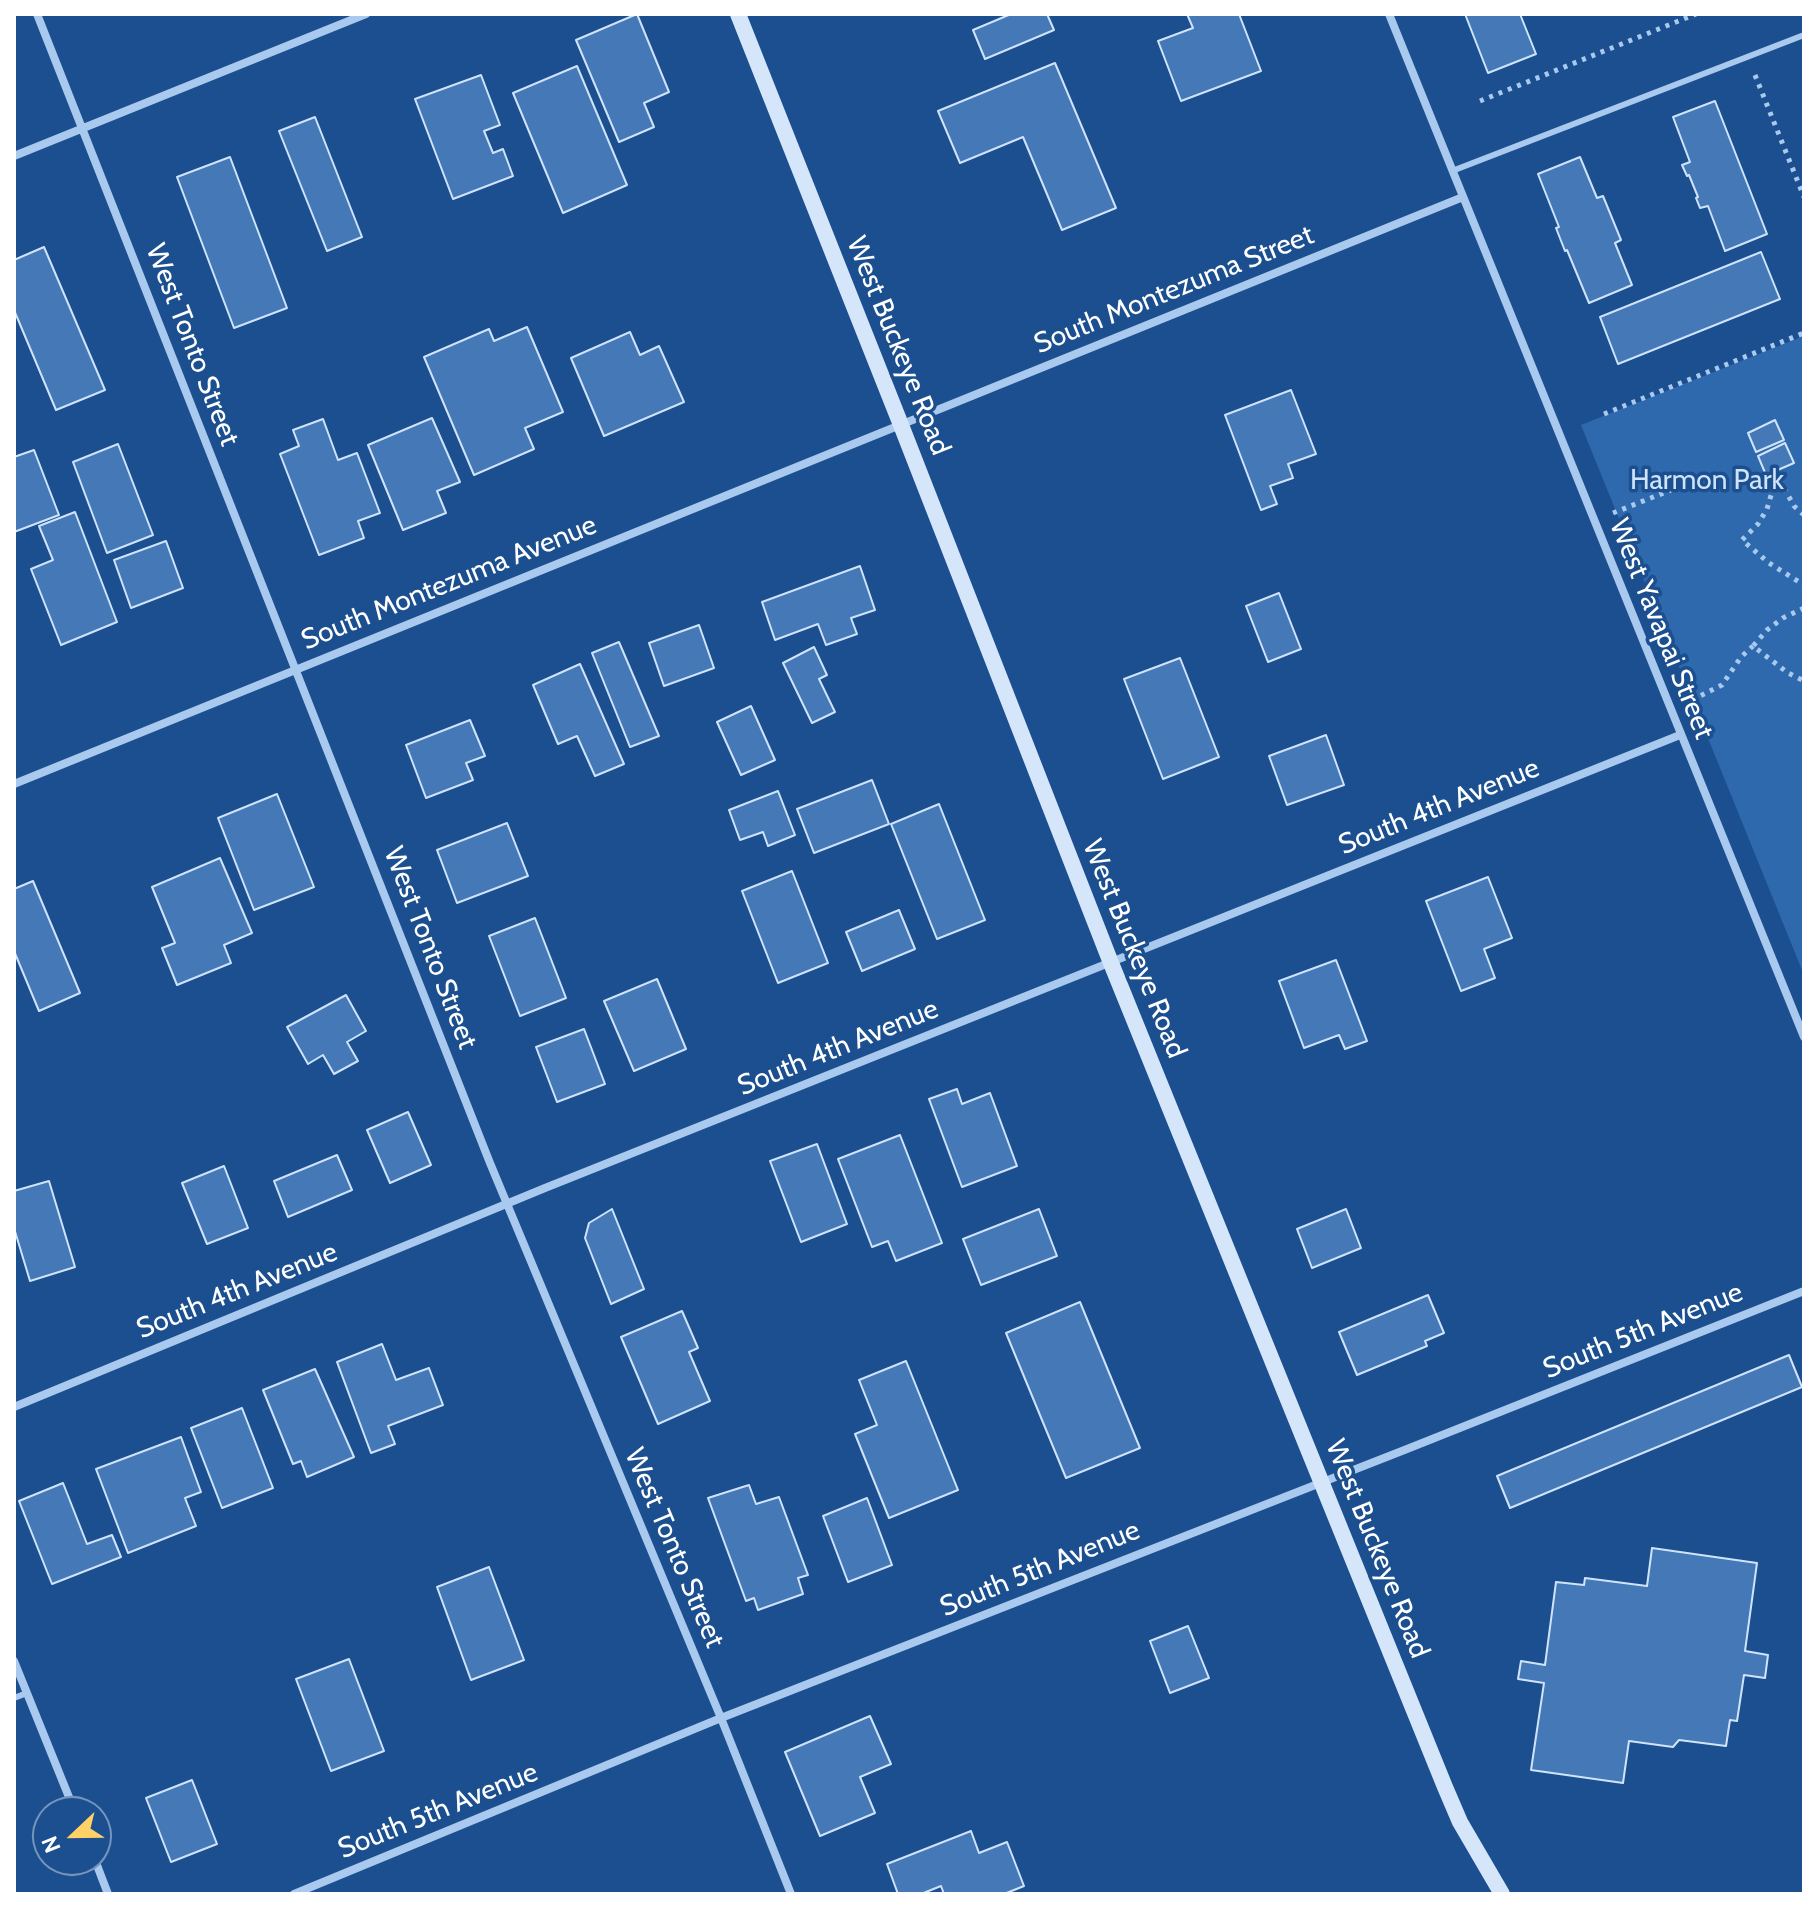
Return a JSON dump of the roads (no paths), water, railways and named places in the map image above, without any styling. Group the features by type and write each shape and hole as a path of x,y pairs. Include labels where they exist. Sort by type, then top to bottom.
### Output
{"main road":[{"name":"West Buckeye Road","path":"738,14 1111,963 1445,1787 1460,1822 1502,1894"}],"street":[{"name":"West Tonto Street","path":"37,14 507,1204 791,1894"},
{"path":"14,156 366,14"},
{"name":"West Yavapai Street","path":"1389,14 1804,1037"},
{"name":"South Montezuma Street","path":"901,425 1463,197"},
{"name":"South Montezuma Avenue","path":"14,784 901,425"},
{"name":"South 4th Avenue","path":"14,1407 507,1204 1680,735"},
{"name":"South 5th Avenue","path":"294,1894 721,1718 1804,1291"},
{"path":"14,1661 69,1796"}],"lane":[{"path":"1452,171 1804,35"},
{"path":"14,1698 27,1693"}],"park label":[{"name":"Harmon Park","path":"1707,481"}]}
